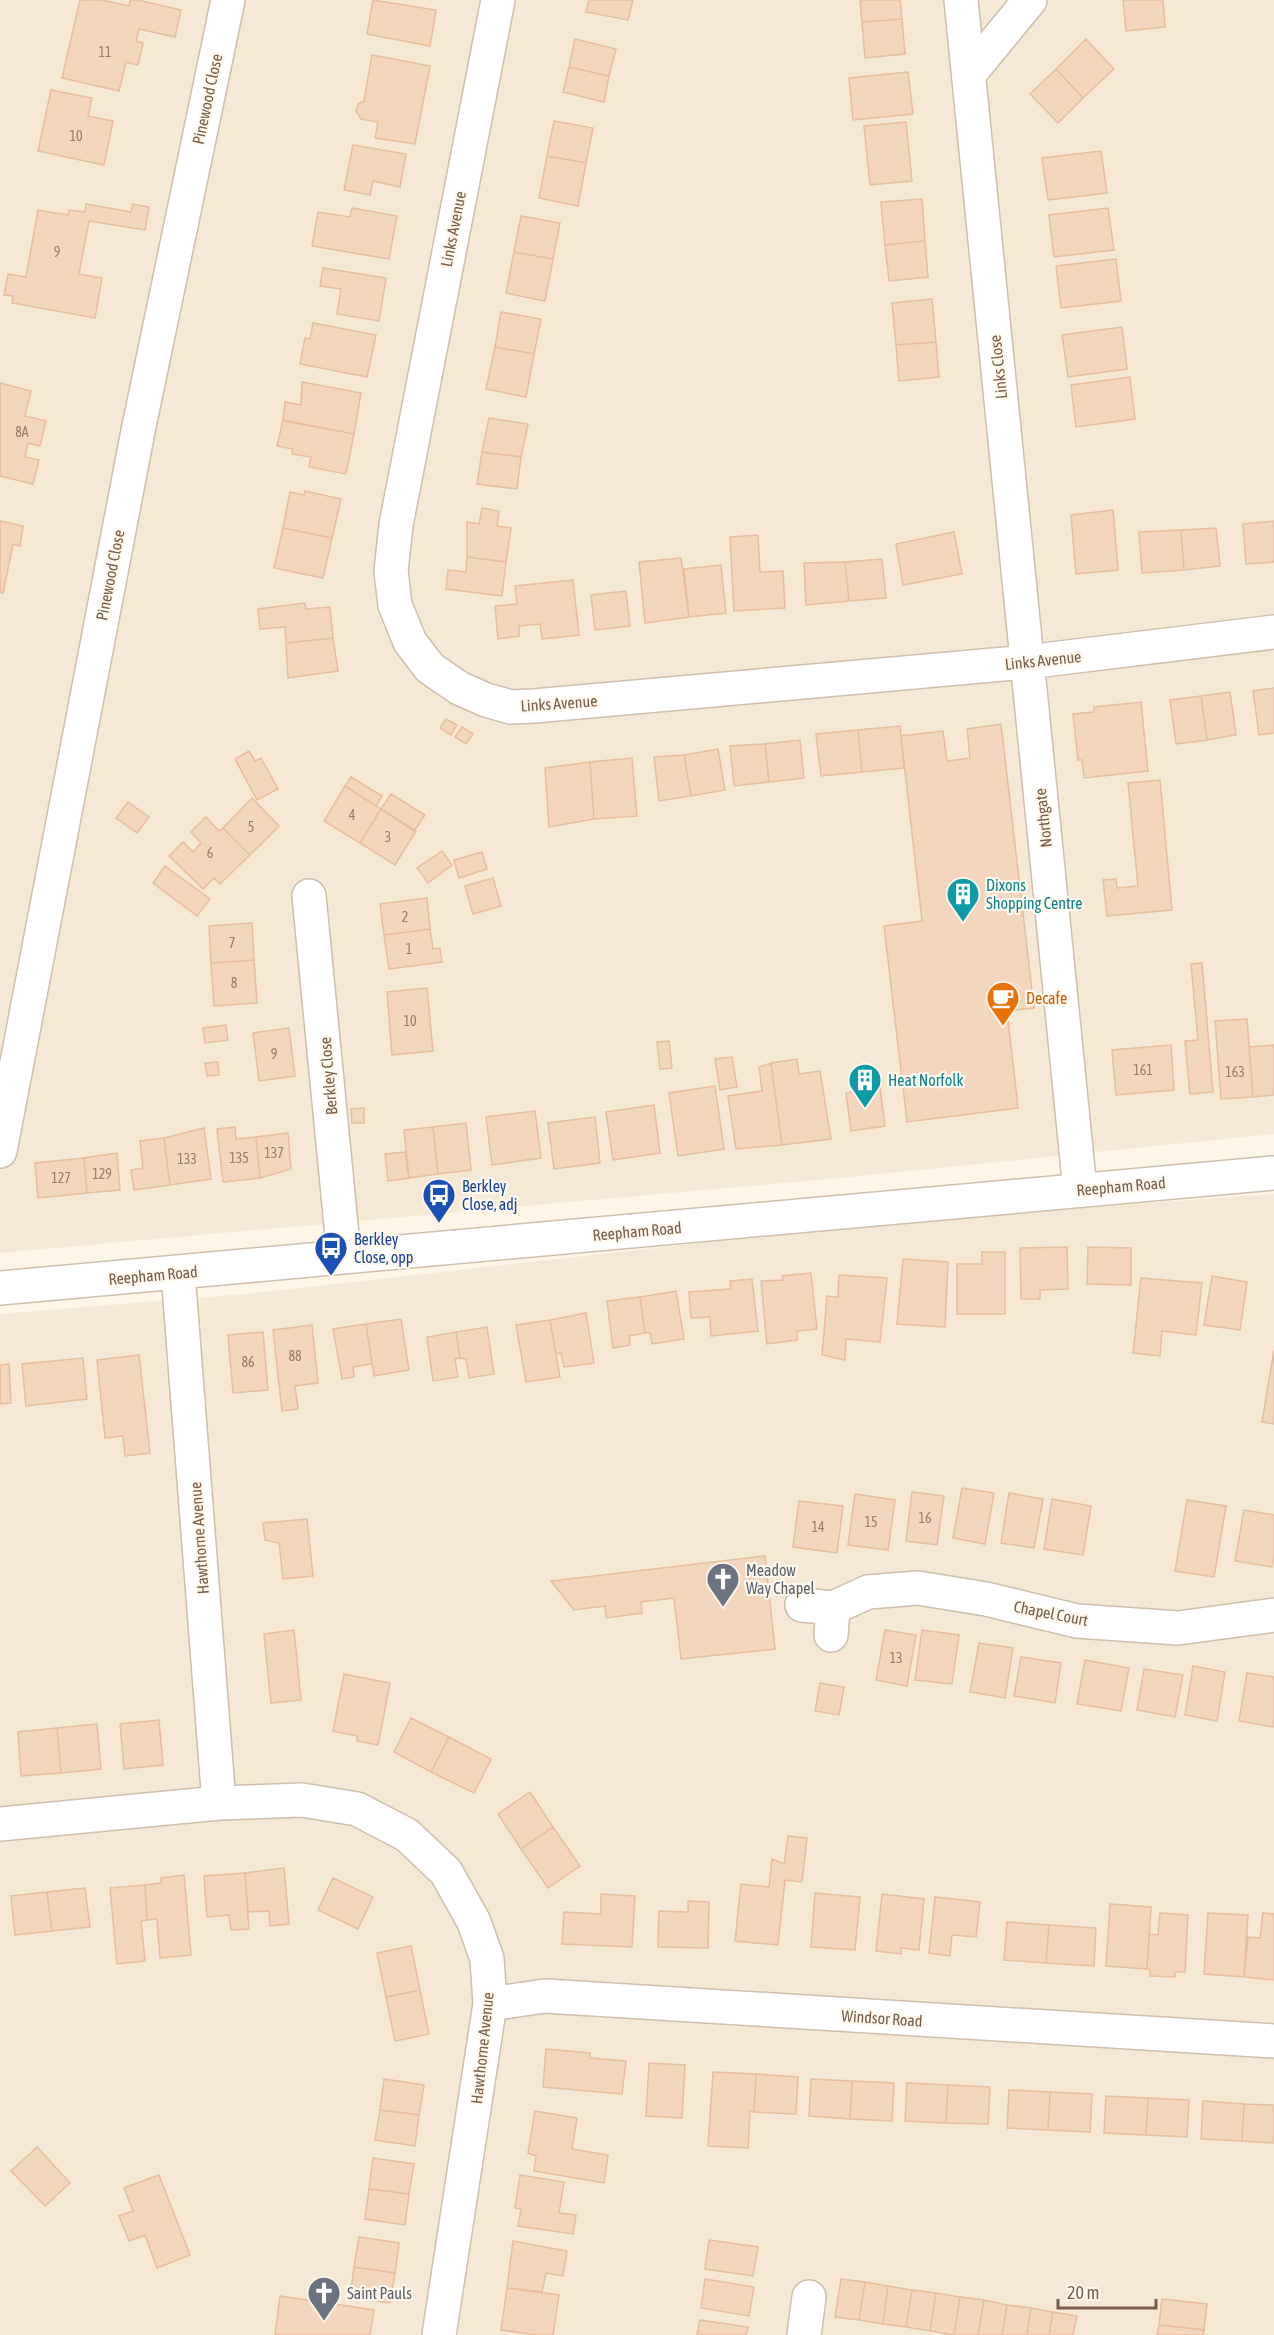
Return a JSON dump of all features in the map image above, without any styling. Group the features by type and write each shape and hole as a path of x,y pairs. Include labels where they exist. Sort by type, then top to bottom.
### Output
{"street":[{"name":"Pinewood Close","path":"0,1152 138,431 228,0"},
{"name":"Links Avenue","path":"498,0 396,525 391,571 395,605 410,642 430,668 459,688 486,700 511,707 1027,662 1274,632"},
{"name":"Links Close","path":"961,0 1027,662"},
{"path":"970,73 1030,0"},
{"name":"Northgate","path":"1027,662 1080,1190"},
{"name":"Berkley Close","path":"309,896 344,1256"},
{"name":"Reepham Road","path":"0,1288 1274,1173"},
{"name":"Hawthorne Avenue","path":"178,1273 219,1803"},
{"name":"Chapel Court","path":"822,1616 868,1592 918,1588 986,1599 1077,1621 1178,1628 1274,1615"},
{"name":"Hawthorne Avenue","path":"0,1824 219,1803 302,1800 357,1809 407,1835 446,1872 474,1922 487,1959 490,2004 439,2335"},
{"name":"Windsor Road","path":"490,2004 545,1996 1274,2041"},
{"path":"804,2335 809,2297"}],"shaded area":[{"path":"0,0 1274,0 1274,1134 839,1178 0,1253"},
{"path":"1274,1194 1274,2335 0,2335 0,1314 244,1294 889,1222"}],"building":[{"path":"80,0 102,0 129,6 130,0 138,0 181,10 175,37 139,29 136,41 143,43 138,65 126,62 119,91 62,78"},
{"path":"373,0 436,10 430,46 367,34"},
{"path":"589,0 633,0 628,20 586,12"},
{"path":"860,0 900,0 902,19 862,22"},
{"path":"1123,0 1163,0 1165,27 1126,31"},
{"path":"902,19 905,54 865,58 862,22"},
{"path":"575,39 616,49 609,76 569,67"},
{"path":"1086,39 1114,69 1083,98 1056,69"},
{"path":"372,55 430,66 415,144 375,138 378,122 361,119 356,111 358,104 364,101"},
{"path":"569,67 609,76 604,102 563,92"},
{"path":"1056,69 1083,98 1058,123 1030,94"},
{"path":"908,72 913,114 853,120 849,78"},
{"path":"51,90 92,98 88,116 113,121 104,165 38,151"},
{"path":"554,121 593,128 586,163 547,156"},
{"path":"906,122 912,181 870,185 864,126"},
{"path":"353,145 406,154 400,187 373,181 370,195 344,190"},
{"path":"1101,151 1107,193 1048,200 1042,158"},
{"path":"547,156 586,163 578,206 539,198"},
{"path":"922,199 925,241 885,245 881,202"},
{"path":"86,204 131,212 133,204 149,207 145,230 89,221 79,274 102,278 95,318 12,303 13,296 4,295 8,274 26,277 38,210 68,215 69,210 85,212"},
{"path":"352,208 397,216 389,259 312,246 318,212 350,217"},
{"path":"1108,208 1114,250 1054,257 1049,215"},
{"path":"521,216 560,223 553,259 514,252"},
{"path":"925,241 928,277 889,281 885,245"},
{"path":"514,252 553,259 545,301 506,293"},
{"path":"1116,259 1121,301 1061,308 1056,266"},
{"path":"323,268 386,278 379,321 337,314 341,289 320,286"},
{"path":"932,299 936,342 896,345 892,303"},
{"path":"501,312 541,319 534,354 495,347"},
{"path":"313,323 376,335 367,377 300,364 305,338 310,339"},
{"path":"1122,327 1127,369 1068,377 1062,335"},
{"path":"936,342 939,377 899,381 896,345"},
{"path":"495,347 534,354 526,397 486,389"},
{"path":"1130,377 1135,419 1076,427 1071,385"},
{"path":"302,382 361,393 354,434 283,421 285,402 301,405"},
{"path":"0,383 31,391 25,416 46,421 40,446 28,443 25,457 39,460 33,484 0,476"},
{"path":"489,418 528,424 521,457 482,452"},
{"path":"283,420 354,434 346,474 309,467 311,457 292,454 293,449 277,446"},
{"path":"482,452 521,457 517,489 477,484"},
{"path":"305,491 341,499 332,538 283,528 290,492 304,495"},
{"path":"482,508 499,511 497,526 511,528 506,562 467,557 467,522 479,524"},
{"path":"1113,510 1118,570 1076,574 1071,515"},
{"path":"0,521 23,526 20,546 13,544 3,593 0,592"},
{"path":"1274,521 1274,562 1246,564 1243,524"},
{"path":"283,528 332,538 323,578 274,568"},
{"path":"1216,528 1220,566 1184,570 1181,530"},
{"path":"1181,530 1184,570 1142,573 1139,532"},
{"path":"954,532 962,574 903,585 896,544"},
{"path":"758,535 760,572 783,571 785,608 734,611 730,537"},
{"path":"467,557 506,562 502,596 446,589 448,570 466,572"},
{"path":"681,558 689,617 645,623 639,562"},
{"path":"882,559 886,598 849,601 845,562"},
{"path":"845,562 849,601 806,605 804,563"},
{"path":"721,565 726,613 689,617 684,569"},
{"path":"573,580 579,635 542,639 540,624 519,626 519,636 498,639 495,606 517,604 515,586"},
{"path":"626,591 630,626 595,630 591,595"},
{"path":"305,603 306,609 330,607 333,638 286,643 285,627 260,629 258,609"},
{"path":"333,638 338,671 288,678 286,643"},
{"path":"1274,688 1274,733 1259,735 1253,691"},
{"path":"1230,692 1236,735 1207,740 1201,696"},
{"path":"1201,696 1207,740 1176,744 1170,700"},
{"path":"1141,702 1148,771 1084,778 1082,760 1078,760 1073,714 1094,712 1094,707"},
{"path":"446,719 457,725 451,735 440,728"},
{"name":"Dixons Shopping Centre","path":"1001,724 1034,1008 1007,1011 1018,1108 907,1122 884,926 922,921 901,736 943,731 947,761 970,758 967,729"},
{"path":"900,726 904,768 862,772 858,730"},
{"path":"462,727 473,734 466,744 455,737"},
{"path":"858,730 862,772 821,776 816,734"},
{"path":"800,740 804,778 769,782 765,744"},
{"path":"765,744 769,782 734,786 730,746"},
{"path":"718,749 725,790 691,796 684,755"},
{"path":"249,751 255,761 261,758 278,789 257,800 235,759"},
{"path":"684,755 691,796 659,801 654,757"},
{"path":"632,758 637,816 594,819 590,762"},
{"path":"590,762 594,819 549,827 545,768"},
{"path":"351,777 382,796 376,806 345,786"},
{"path":"1160,780 1172,910 1107,916 1103,880 1116,879 1117,888 1138,886 1128,783"},
{"path":"345,786 381,809 360,843 324,821"},
{"path":"391,794 425,815 414,831 381,809"},
{"path":"252,798 279,826 250,855 223,828"},
{"path":"128,802 149,817 137,833 116,818"},
{"path":"381,809 416,831 395,865 360,843"},
{"path":"206,817 219,831 223,828 250,855 220,884 214,878 203,889 169,856 183,842 193,852 201,843 191,832"},
{"path":"442,851 452,865 428,883 417,868"},
{"path":"482,852 487,869 459,878 454,860"},
{"path":"165,866 210,899 197,916 153,883"},
{"path":"493,878 501,906 473,914 465,886"},
{"path":"427,898 430,929 384,935 380,904"},
{"path":"252,923 254,960 211,963 209,926"},
{"path":"430,929 433,949 440,948 442,962 389,969 384,935"},
{"path":"254,960 257,1003 214,1006 211,963"},
{"path":"1202,963 1213,1092 1190,1094 1185,1041 1198,1040 1191,964"},
{"path":"427,988 433,1051 392,1055 387,992"},
{"path":"1247,1019 1253,1097 1221,1099 1215,1021"},
{"path":"226,1025 228,1040 205,1043 203,1028"},
{"path":"289,1028 295,1076 259,1081 253,1033"},
{"path":"669,1041 672,1068 660,1069 657,1042"},
{"path":"1171,1045 1174,1090 1116,1095 1112,1050"},
{"path":"1274,1045 1274,1095 1253,1097 1249,1047"},
{"path":"732,1057 737,1087 720,1090 715,1059"},
{"path":"797,1059 799,1074 820,1071 831,1139 782,1145 771,1063"},
{"path":"218,1062 219,1075 207,1076 205,1063"},
{"path":"771,1063 782,1145 736,1149 728,1096 762,1091 759,1067"},
{"path":"715,1086 724,1149 678,1156 669,1093"},
{"name":"Heat Norfolk","path":"880,1088 885,1126 851,1131 846,1093"},
{"path":"654,1105 660,1153 613,1160 606,1112"},
{"path":"364,1108 364,1123 352,1123 351,1109"},
{"path":"535,1111 541,1158 492,1165 486,1117"},
{"path":"595,1117 600,1163 554,1169 548,1123"},
{"path":"466,1123 471,1170 438,1174 433,1127"},
{"path":"235,1127 236,1139 256,1137 260,1178 223,1182 217,1129"},
{"path":"433,1127 438,1174 409,1178 404,1130"},
{"path":"204,1128 211,1179 170,1185 164,1138"},
{"path":"288,1133 291,1169 260,1178 256,1137"},
{"path":"164,1138 170,1185 134,1190 131,1170 143,1168 140,1141"},
{"path":"405,1152 409,1178 388,1181 385,1154"},
{"path":"117,1153 120,1190 87,1193 84,1158"},
{"path":"84,1158 87,1193 38,1198 35,1163"},
{"path":"1067,1247 1068,1289 1040,1290 1040,1299 1021,1299 1020,1248"},
{"path":"1088,1247 1131,1248 1131,1285 1087,1284"},
{"path":"982,1252 1005,1252 1005,1314 957,1314 957,1264 982,1264"},
{"path":"903,1259 948,1262 945,1327 897,1324"},
{"path":"811,1273 817,1329 797,1331 797,1340 767,1344 761,1281 783,1280 782,1276"},
{"path":"839,1275 887,1278 880,1342 846,1339 845,1360 822,1355 827,1296 838,1297"},
{"path":"1212,1276 1247,1282 1240,1330 1204,1325"},
{"path":"1141,1278 1202,1283 1196,1335 1162,1331 1160,1356 1133,1353"},
{"path":"752,1279 758,1331 711,1336 710,1317 691,1318 689,1292 731,1289 730,1281"},
{"path":"676,1291 684,1339 652,1344 650,1333 645,1333 640,1297"},
{"path":"640,1297 645,1333 629,1336 630,1345 613,1348 607,1301"},
{"path":"586,1313 594,1363 564,1367 561,1353 556,1354 550,1320"},
{"path":"401,1319 409,1370 374,1376 366,1324"},
{"path":"550,1320 560,1377 526,1382 516,1325"},
{"path":"366,1324 372,1364 353,1367 354,1377 342,1379 333,1329"},
{"path":"312,1325 318,1383 295,1386 298,1409 282,1411 273,1330"},
{"path":"487,1327 494,1374 469,1378 466,1359 460,1358 456,1332"},
{"path":"263,1332 268,1390 233,1393 228,1335"},
{"path":"456,1332 460,1358 455,1359 458,1377 433,1381 427,1337"},
{"path":"1274,1350 1274,1424 1262,1422"},
{"path":"139,1355 150,1453 125,1456 123,1436 105,1438 97,1360"},
{"path":"83,1358 87,1399 26,1406 22,1364"},
{"path":"9,1364 11,1403 0,1404 0,1365"},
{"path":"962,1488 994,1493 985,1544 953,1538"},
{"path":"912,1492 944,1496 937,1545 906,1541"},
{"path":"1009,1493 1043,1499 1034,1548 1001,1543"},
{"path":"855,1494 895,1500 888,1550 848,1545"},
{"path":"1052,1499 1091,1506 1083,1555 1044,1549"},
{"path":"1187,1500 1226,1506 1214,1577 1175,1571"},
{"path":"799,1501 843,1506 837,1553 793,1547"},
{"path":"1244,1510 1274,1515 1272,1567 1235,1561"},
{"path":"307,1519 313,1576 283,1579 279,1543 265,1540 263,1523"},
{"name":"Meadow Way Chapel","path":"765,1556 775,1649 681,1659 674,1598 641,1602 642,1613 606,1618 605,1606 574,1610 551,1581"},
{"path":"294,1630 301,1700 271,1703 264,1634"},
{"path":"885,1630 916,1635 907,1686 876,1680"},
{"path":"922,1630 959,1635 952,1684 915,1680"},
{"path":"979,1643 1013,1648 1005,1698 970,1692"},
{"path":"1021,1657 1061,1663 1055,1703 1014,1696"},
{"path":"1085,1660 1129,1668 1121,1711 1077,1704"},
{"path":"1193,1666 1225,1672 1217,1721 1185,1715"},
{"path":"1144,1669 1183,1675 1175,1717 1137,1710"},
{"path":"1247,1673 1274,1677 1274,1727 1239,1721"},
{"path":"344,1674 390,1683 378,1745 357,1741 357,1736 333,1731"},
{"path":"820,1683 844,1687 839,1715 815,1711"},
{"path":"411,1718 449,1737 431,1772 394,1752"},
{"path":"159,1720 163,1765 124,1769 120,1724"},
{"path":"97,1724 101,1769 61,1773 57,1728"},
{"path":"57,1728 61,1773 21,1776 18,1732"},
{"path":"449,1737 491,1759 474,1793 431,1772"},
{"path":"530,1792 553,1827 521,1849 498,1814"},
{"path":"553,1827 580,1866 548,1888 521,1849"},
{"path":"788,1836 807,1838 802,1882 785,1880 778,1945 735,1941 741,1884 769,1887 772,1859 784,1864"},
{"path":"284,1868 289,1924 270,1926 269,1911 248,1912 245,1873"},
{"path":"245,1873 249,1929 231,1930 229,1915 207,1917 204,1876"},
{"path":"184,1875 191,1955 160,1958 157,1919 147,1920 145,1885 161,1883 161,1878"},
{"path":"333,1878 373,1897 358,1929 318,1910"},
{"path":"145,1885 147,1920 141,1921 145,1961 117,1964 110,1888"},
{"path":"85,1888 90,1927 52,1931 47,1892"},
{"path":"47,1892 52,1931 15,1935 11,1896"},
{"path":"815,1893 860,1897 855,1950 811,1947"},
{"path":"601,1894 635,1896 632,1947 562,1944 564,1912 601,1914"},
{"path":"882,1894 924,1899 919,1950 901,1948 901,1954 876,1951"},
{"path":"935,1897 980,1902 976,1937 952,1935 950,1956 929,1953"},
{"path":"688,1901 709,1902 708,1948 658,1947 659,1911 688,1912"},
{"path":"1110,1904 1151,1907 1147,1969 1106,1966"},
{"path":"1160,1913 1188,1915 1185,1972 1175,1972 1175,1977 1150,1976 1150,1970 1147,1969 1149,1934 1158,1935"},
{"path":"1208,1913 1248,1915 1244,1977 1204,1974"},
{"path":"1263,1913 1274,1914 1274,1980 1244,1977 1248,1937 1260,1938"},
{"path":"1007,1922 1049,1925 1046,1963 1004,1960"},
{"path":"1049,1925 1096,1928 1094,1966 1046,1963"},
{"path":"411,1946 420,1990 386,1997 377,1953"},
{"path":"420,1990 429,2034 395,2041 386,1997"},
{"path":"546,2049 590,2053 590,2058 626,2061 622,2094 543,2087"},
{"path":"649,2063 685,2065 682,2118 646,2116"},
{"path":"713,2072 756,2074 754,2112 750,2111 748,2148 708,2146"},
{"path":"756,2074 798,2077 796,2114 754,2112"},
{"path":"384,2079 424,2085 419,2115 380,2110"},
{"path":"811,2079 852,2081 850,2119 809,2116"},
{"path":"852,2081 894,2083 892,2121 850,2119"},
{"path":"907,2083 948,2085 946,2123 905,2121"},
{"path":"948,2085 990,2087 988,2124 946,2123"},
{"path":"1009,2090 1050,2092 1048,2130 1007,2128"},
{"path":"1050,2092 1092,2094 1090,2132 1048,2130"},
{"path":"1106,2096 1148,2098 1146,2135 1104,2133"},
{"path":"1148,2098 1189,2100 1187,2137 1146,2135"},
{"path":"1203,2101 1244,2104 1242,2141 1201,2139"},
{"path":"1244,2104 1274,2105 1274,2143 1242,2141"},
{"path":"380,2110 419,2115 415,2146 375,2140"},
{"path":"535,2111 577,2118 572,2149 608,2155 604,2183 534,2171 536,2156 528,2153"},
{"path":"37,2147 70,2183 45,2206 11,2171"},
{"path":"373,2158 414,2164 409,2194 369,2189"},
{"path":"159,2175 190,2255 157,2268 145,2235 129,2241 119,2216 133,2211 124,2188"},
{"path":"520,2175 564,2182 559,2213 576,2215 573,2234 518,2226 521,2209 515,2208"},
{"path":"369,2189 409,2194 405,2225 365,2219"},
{"path":"359,2237 399,2243 395,2273 354,2267"},
{"path":"709,2240 758,2247 753,2276 705,2269"},
{"path":"513,2241 567,2251 563,2276 546,2273 542,2292 507,2288"},
{"path":"354,2267 395,2273 390,2303 350,2297"},
{"path":"705,2279 754,2287 749,2316 701,2308"},
{"path":"841,2279 865,2282 859,2320 835,2317"},
{"path":"865,2282 888,2286 883,2324 859,2320"},
{"path":"888,2286 912,2290 906,2327 883,2324"},
{"path":"507,2288 559,2295 553,2335 501,2330"},
{"path":"912,2290 936,2293 930,2331 906,2327"},
{"path":"936,2293 960,2297 954,2335 930,2331"},
{"name":"Saint Pauls","path":"280,2296 374,2310 370,2335 275,2335"},
{"path":"960,2297 984,2300 978,2335 954,2335"},
{"path":"1162,2299 1207,2304 1204,2330 1159,2325"},
{"path":"984,2300 1007,2305 1002,2335 978,2335"},
{"path":"1007,2305 1031,2308 1027,2335 1002,2335"},
{"path":"1031,2308 1053,2312 1049,2335 1027,2335"},
{"path":"1053,2312 1077,2316 1073,2335 1049,2335"},
{"path":"700,2320 748,2327 746,2335 697,2335"},
{"path":"1159,2325 1204,2330 1203,2335 1157,2335"}],"place":[{"name":"Dixons Shopping Centre","path":"963,923"},
{"name":"Decafe","path":"1003,1027"},
{"name":"Heat Norfolk","path":"865,1109"},
{"name":"Berkley Close, adj","path":"439,1224"},
{"name":"Berkley Close, opp","path":"331,1277"},
{"name":"Meadow Way Chapel","path":"723,1608"},
{"name":"Saint Pauls","path":"324,2322"}]}
